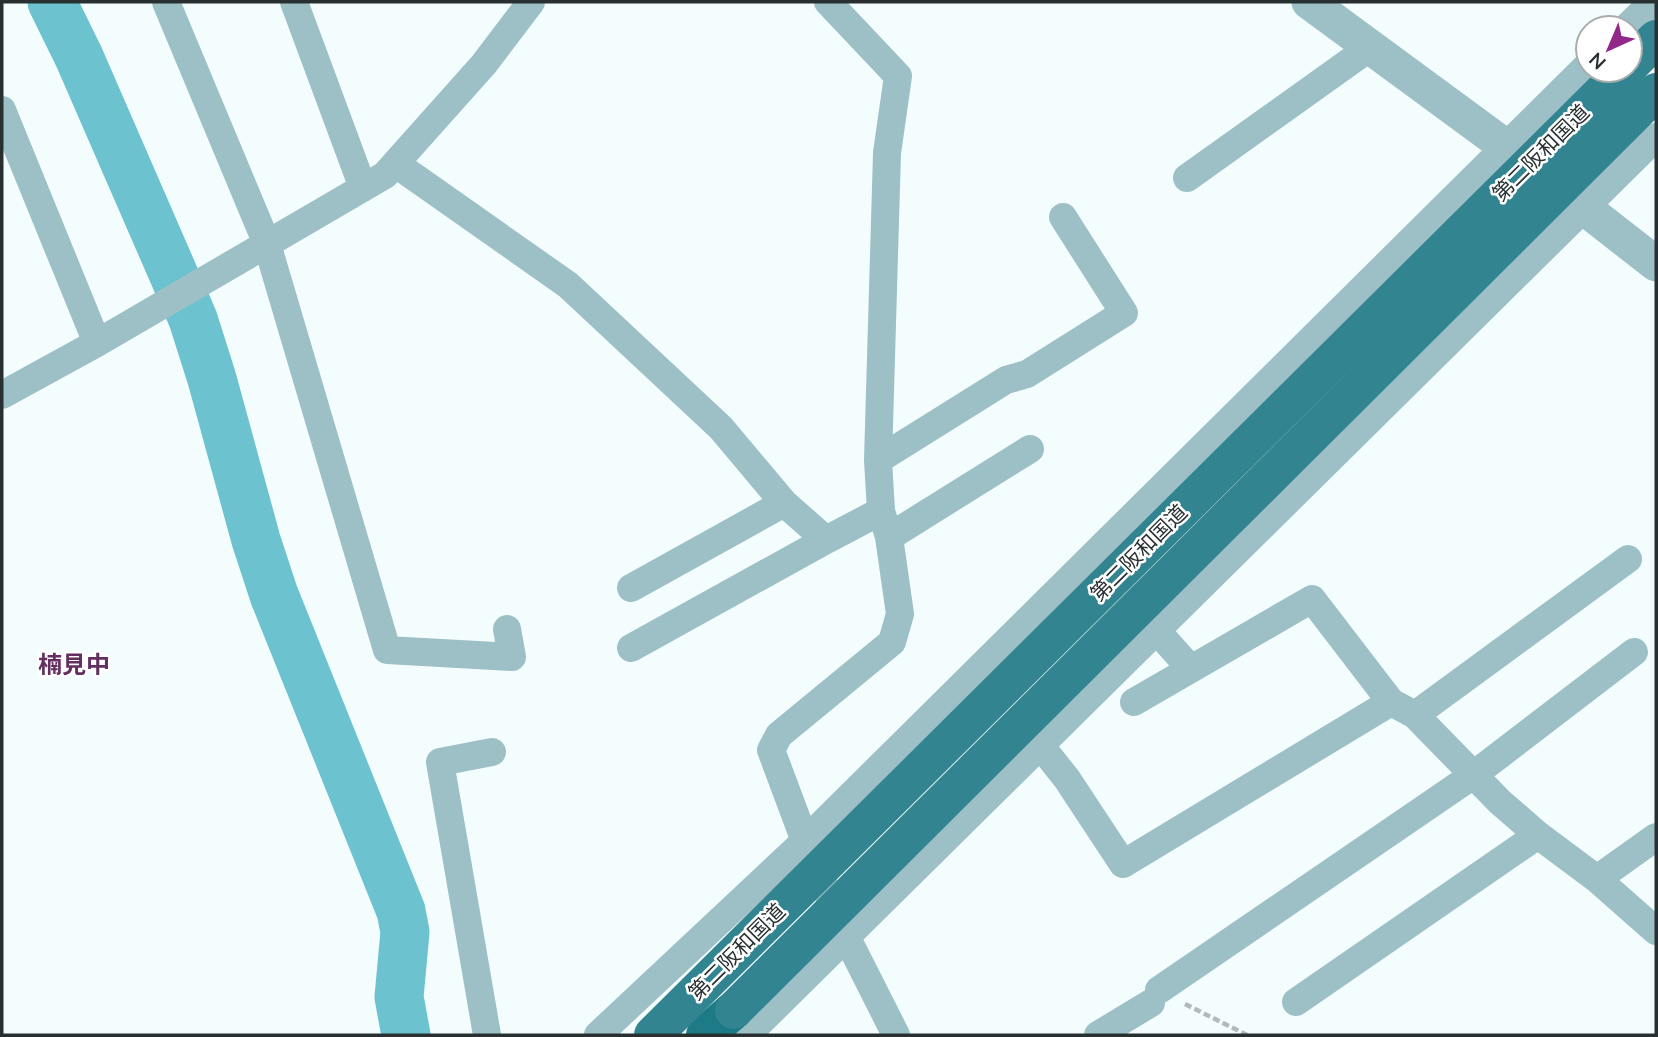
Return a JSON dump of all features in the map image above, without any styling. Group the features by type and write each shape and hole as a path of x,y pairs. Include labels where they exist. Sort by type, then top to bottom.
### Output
{"highway":[{"name":"第二阪和国道","path":"653,1035 1611,84"},
{"name":"第二阪和国道","path":"724,1029 1656,92"}],"street":[{"path":"166,2 267,244 387,649 512,657 507,629"},
{"path":"293,2 363,188"},
{"path":"2,393 97,343 385,175 484,64 531,2"},
{"path":"828,2 898,76 887,153 878,460 885,524 900,614 892,642 779,735 771,750 804,841 847,938 896,1035"},
{"path":"1309,2 1368,48 1505,146 1656,264"},
{"path":"1187,178 1368,48"},
{"path":"598,1035 804,841 1574,79"},
{"path":"2,110 97,343"},
{"path":"724,1029 847,938 1656,136"},
{"path":"396,164 568,285 721,429 784,503 826,540"},
{"path":"878,460 1006,380 1027,373 1124,313 1063,216"},
{"path":"631,648 826,540 885,524 1030,449"},
{"path":"631,588 784,503"},
{"path":"1040,745 1067,779 1123,864 1403,708 1628,559"},
{"path":"1134,702 1312,599 1403,708 1472,776 1538,835 1597,879 1656,931"},
{"path":"1156,629 1191,669"},
{"path":"1098,1035 1472,776 1634,652"},
{"path":"487,1035 440,762 492,752"},
{"path":"1296,1002 1538,835"},
{"path":"1597,879 1656,837"}],"path":[{"path":"1155,997 1247,1035"}],"waterway":[{"path":"52,2 79,57 193,319 274,595 401,911 405,932 399,997 406,1035"}],"district":[{"name":"楠見中","path":"74,665"}]}
